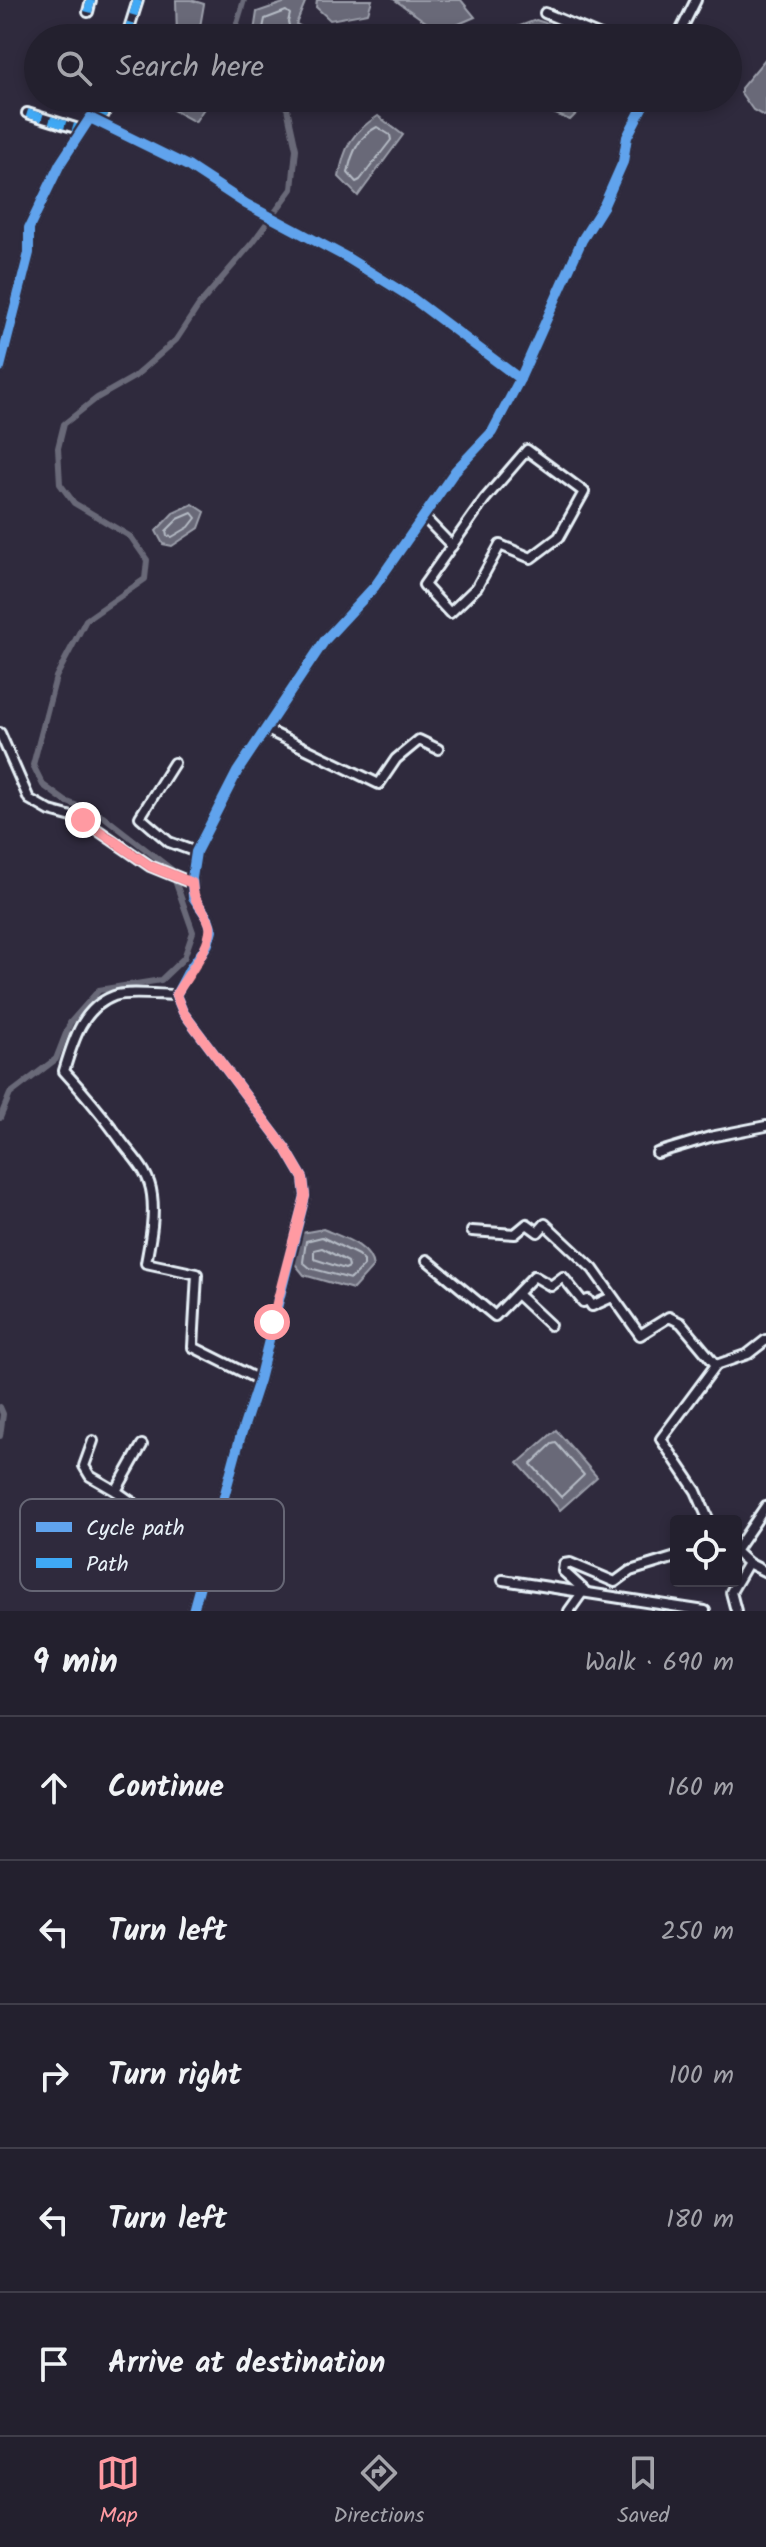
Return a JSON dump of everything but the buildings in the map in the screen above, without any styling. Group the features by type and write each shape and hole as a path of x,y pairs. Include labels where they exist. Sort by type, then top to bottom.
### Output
{"street":[{"path":"88,12 91,0"},
{"path":"684,24 696,0"},
{"path":"129,24 134,1"},
{"path":"545,13 571,24"},
{"path":"0,367 29,253 29,228 60,164 82,130 90,118 104,112"},
{"path":"224,1499 259,1380 305,1196 303,1178 286,1149 183,1012 176,995 208,944 212,930 208,918 193,897 190,882 196,852 237,772 325,640 375,586 455,471 492,432 520,379 582,240 604,205 623,162 627,137 640,112"},
{"path":"27,113 82,130"},
{"path":"90,118 188,166 412,298 520,379"},
{"path":"527,450 584,492 559,537 531,558 500,545 477,587 450,613 424,585 452,546 484,500 527,450"},
{"path":"424,517 452,546"},
{"path":"265,729 379,784 396,759 419,740 438,749"},
{"path":"0,733 29,799 50,811 83,820 157,869 190,882"},
{"path":"174,763 140,817 169,842 196,852"},
{"path":"176,995 116,995 91,1011 74,1038 64,1071 104,1114 119,1139 144,1168 152,1194 152,1229 146,1263 197,1274 193,1347 259,1380"},
{"path":"657,1153 710,1137 766,1126"},
{"path":"472,1231 515,1234 527,1224 538,1232 545,1224 593,1269 640,1335 669,1317 681,1323 716,1365"},
{"path":"427,1260 495,1316 534,1276 551,1286 563,1277 583,1302 588,1300 592,1306 612,1297"},
{"path":"517,1294 550,1325"},
{"path":"706,1515 696,1491 661,1439 716,1365 748,1354 766,1340"},
{"path":"93,1441 84,1466 90,1476 127,1499"},
{"path":"116,1491 142,1445"},
{"path":"742,1542 766,1506"},
{"path":"742,1557 766,1572"},
{"path":"569,1611 584,1590 563,1571 564,1564 570,1563 615,1582 630,1571 670,1559"},
{"path":"736,1611 731,1592 748,1563"},
{"path":"503,1580 705,1611"},
{"path":"193,1611 199,1591"}],"water":[{"path":"176,0 204,4 200,24 177,24"},
{"path":"292,0 306,0 296,24 255,24 257,12"},
{"path":"317,0 372,0 368,13 330,20 316,7"},
{"path":"395,0 461,0 475,17 459,24 429,24"},
{"path":"536,20 549,24 525,24"},
{"path":"766,58 766,115 753,110 742,94 742,87"},
{"path":"177,112 202,112 195,122"},
{"path":"552,112 578,112 570,120"},
{"path":"378,116 403,135 358,196 339,177 341,166 356,134"},
{"path":"193,504 205,512 199,528 172,546 163,544 156,531 173,513"},
{"path":"323,1229 361,1247 371,1259 373,1267 353,1289 304,1275 295,1264 297,1243 302,1233"},
{"path":"556,1430 597,1477 560,1510 518,1463"}],"waterway":[{"path":"237,24 244,0"},
{"path":"0,1118 10,1094 56,1059 70,1023 99,990 161,980 184,958 193,932 171,869 103,816 65,801 43,785 33,765 56,677 86,620 145,579 147,560 131,537 74,503 60,484 58,448 64,424 97,398 134,377 176,340 199,305 253,242 292,189 296,149 288,112"},
{"path":"0,1407 3,1414 0,1436"}],"marked path":[{"path":"88,12 91,0"},
{"path":"130,24 138,0"},
{"path":"90,118 104,112"},
{"path":"27,113 82,130"}],"cycle path":[{"path":"223,1499 259,1380 305,1196 303,1178 286,1149 183,1012 176,995 208,944 212,930 208,918 193,897 196,852 237,772 325,640 375,586 455,471 492,432 520,379 582,240 604,205 623,162 627,137 640,112"},
{"path":"0,367 29,253 29,228 60,164 90,118 188,166 246,204 346,257 412,298 520,379"},
{"path":"193,1611 198,1591"}],"route":[{"path":"83,820 150,866 192,883 193,897 208,918 212,930 208,944 176,995 183,1012 286,1149 303,1178 305,1196 272,1322"}]}
